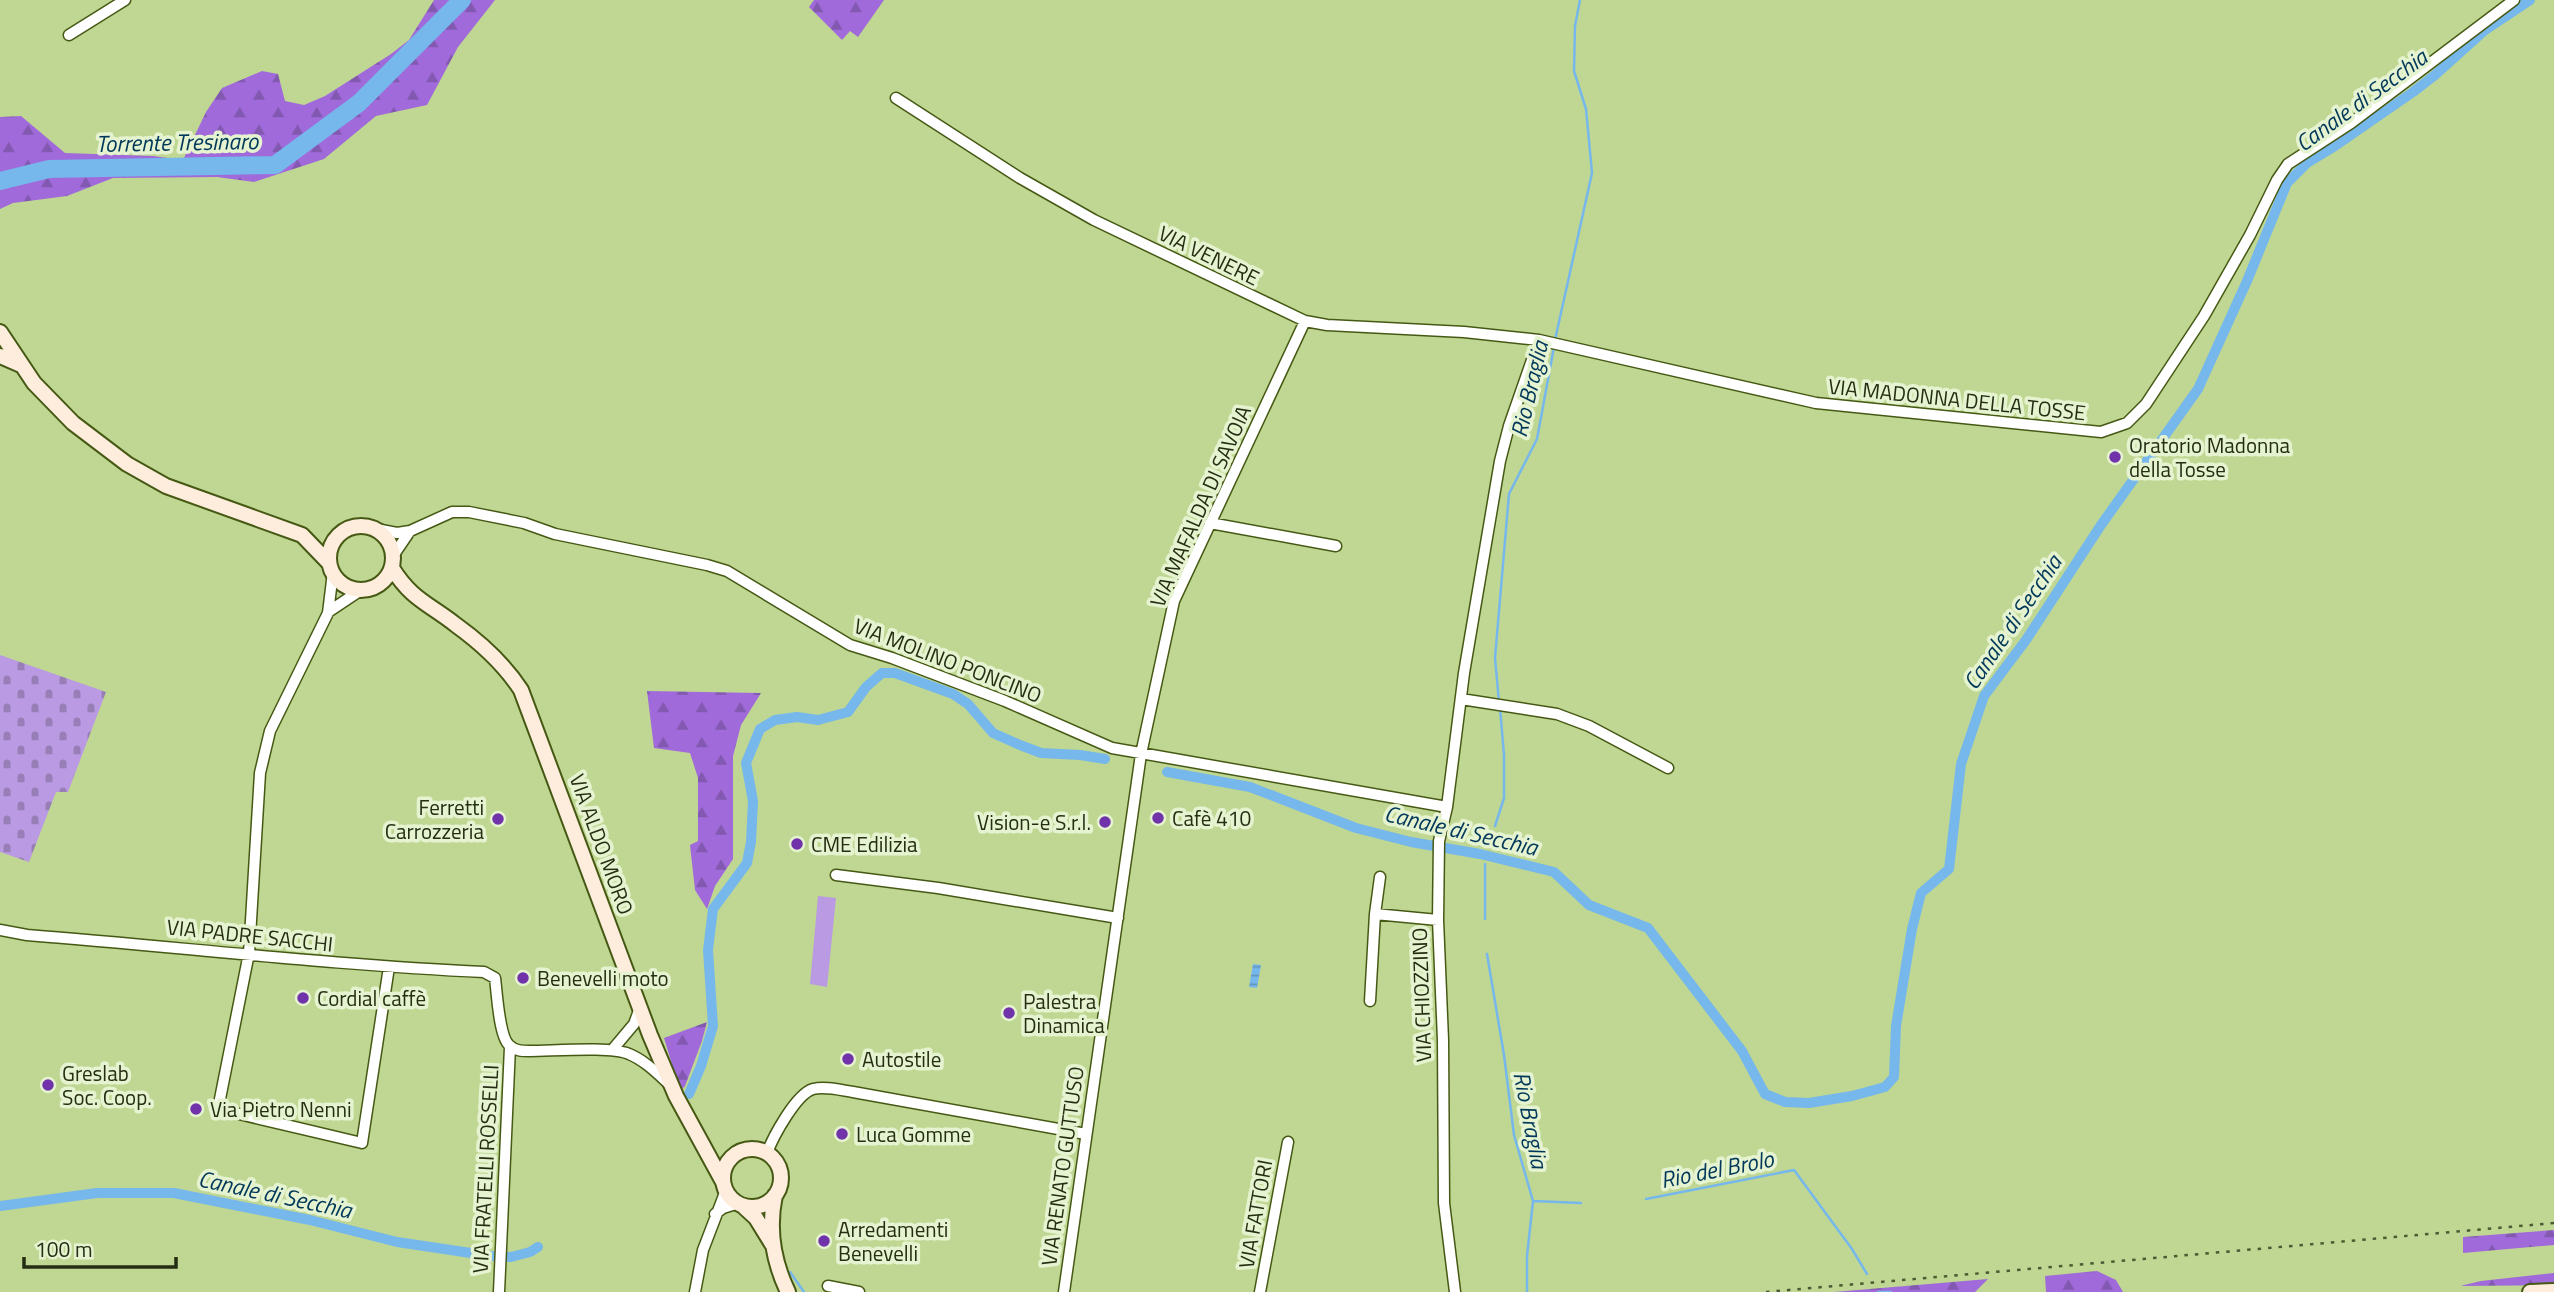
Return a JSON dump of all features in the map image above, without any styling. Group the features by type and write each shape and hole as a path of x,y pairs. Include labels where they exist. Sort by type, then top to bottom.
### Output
{"main road":[{"path":"0,332 34,383 73,424 127,464 166,486 302,535 338,535"},
{"path":"0,356 22,365"},
{"path":"302,535 344,585 366,589 381,583 393,562 388,540 376,529 361,525 345,530 332,545 331,568"},
{"name":"VIA ALDO MORO","path":"393,562 409,593"},
{"name":"VIA ALDO MORO","path":"366,589 409,593 456,624 492,655 521,690 640,1008 674,1091 724,1186"},
{"path":"706,1149 732,1158"},
{"path":"773,1245 756,1218 724,1186 726,1166 732,1158 748,1149 767,1153 774,1159 781,1177 771,1213 777,1266 788,1292"},
{"path":"741,1204 760,1206 775,1195"},
{"path":"2530,1292 2554,1291"}],"street":[{"path":"69,35 125,0"},
{"name":"VIA MADONNA DELLA TOSSE","path":"1543,341 1816,403 2088,432 2116,428 2127,423 2146,404 2204,316 2288,164 2351,123 2514,0"},
{"name":"VIA VENERE","path":"896,98 1020,178 1094,220 1305,321 1327,326 1464,332 1543,341"},
{"name":"VIA MAFALDA DI SAVOIA","path":"1142,754 1174,601 1305,321"},
{"name":"VIA CHIOZZINO","path":"1455,1292 1444,1203 1439,841 1447,807 1461,699 1500,461 1508,426 1543,341"},
{"name":"VIA MOLINO PONCINO","path":"376,529 397,533 411,531 452,512 470,512 524,523 555,534 707,565 727,571 850,645 992,696 1112,748 1447,807"},
{"path":"1210,523 1336,546"},
{"name":"VIA MOLINO PONCINO","path":"393,562 411,531"},
{"path":"331,568 328,613 280,710 263,752 249,953 218,1109 362,1143 389,967"},
{"path":"328,613 366,589"},
{"path":"1461,699 1557,714 1589,726 1668,768"},
{"name":"VIA RENATO GUTTUSO","path":"1064,1292 1142,754"},
{"path":"836,875 938,888 1118,918"},
{"path":"1370,1001 1380,877"},
{"path":"1375,914 1438,920"},
{"name":"VIA PADRE SACCHI","path":"0,930 27,935 389,967 484,972 495,978"},
{"name":"VIA FRATELLI ROSSELLI","path":"495,978 504,1038 510,1047 518,1051 613,1049 629,1053 674,1091"},
{"path":"613,1049 634,1024 640,1008"},
{"name":"VIA FRATELLI ROSSELLI","path":"499,1292 510,1047"},
{"path":"767,1153 772,1139 803,1094 813,1089 861,1093 1086,1134"},
{"name":"VIA FATTORI","path":"1260,1292 1288,1142"},
{"path":"695,1292 703,1250 724,1186"},
{"path":"715,1214 723,1208 741,1204"},
{"path":"828,1286 859,1292"}],"green space":[{"path":"434,0 495,0 458,47 427,105 376,116 324,159 254,182 217,177 113,178 67,196 13,203 0,209 0,117 21,116 65,153 153,156 183,160 206,112 222,88 262,71 278,74 285,101 304,105 325,96 409,40"},
{"path":"814,0 884,0 858,37 850,31 842,40 809,7"},
{"path":"0,655 106,692 68,792 56,792 29,862 0,852"},
{"path":"647,691 761,693 741,725 733,756 733,859 715,886 707,909 695,890 690,845 698,841 698,778 690,753 654,748"},
{"path":"818,896 836,898 827,987 810,984"},
{"path":"707,1022 685,1086 680,1091 664,1038"},
{"path":"2554,1230 2554,1245 2463,1253 2463,1237"},
{"path":"2097,1271 2116,1280 2123,1292 2046,1292 2045,1276"},
{"path":"2554,1273 2554,1285 2460,1286 2481,1281"},
{"path":"1988,1279 1975,1292 1834,1292"}],"water":[{"path":"1253,964 1261,965 1257,988 1249,987"}],"waterway":[{"name":"Torrente Tresinaro","path":"0,181 49,169 275,165 359,103 462,0"},
{"name":"Rio Braglia","path":"1555,340 1592,173 1586,109 1574,71 1575,26 1580,0"},
{"name":"Canale di Secchia","path":"1167,772 1250,787 1356,828 1554,872 1589,905 1648,928 1742,1051 1765,1094 1785,1102 1809,1103 1885,1087 1894,1077 1896,1026 1912,929 1921,893 1949,869 1961,764 1984,696 2026,640 2101,525 2198,389 2247,281 2287,183 2307,163 2413,92 2485,30 2530,0"},
{"name":"Rio Braglia","path":"1499,702 1495,658 1509,494 1537,439 1554,347"},
{"name":"Canale di Secchia","path":"689,1094 713,1026 708,950 713,909 747,863 753,801 746,763 760,729 775,720 797,717 818,720 848,712 866,687 882,673 895,673 953,694 968,704 993,733 1020,745 1041,753 1105,759"},
{"name":"Rio Braglia","path":"1495,826 1504,798 1500,708"},
{"name":"Rio Braglia","path":"1485,864 1485,919"},
{"name":"Rio Braglia","path":"1487,954 1514,1135 1533,1201 1527,1256 1527,1292"},
{"name":"Rio del Brolo","path":"1646,1199 1794,1170 1867,1274"},
{"name":"Canale di Secchia","path":"0,1206 97,1193 174,1193 310,1220 397,1242 491,1256 511,1257 538,1247"},
{"name":"Rio del Brolo","path":"1533,1201 1581,1203"},
{"path":"790,1272 804,1292"},
{"name":"Rio del Brolo","path":"1878,1292 1891,1292"}],"railway":[{"path":"1766,1292 2554,1223"}],"place":[{"name":"Oratorio Madonna della Tosse","path":"2115,457"},
{"name":"Cafè 410","path":"1158,818"},
{"name":"Ferretti Carrozzeria","path":"498,819"},
{"name":"Vision-e S.r.l.","path":"1105,822"},
{"name":"CME Edilizia","path":"797,844"},
{"name":"Benevelli moto","path":"523,978"},
{"name":"Cordial caffè","path":"303,998"},
{"name":"Palestra Dinamica","path":"1009,1013"},
{"name":"Autostile","path":"848,1059"},
{"name":"Greslab Soc. Coop.","path":"48,1085"},
{"name":"Via Pietro Nenni","path":"196,1109"},
{"name":"Luca Gomme","path":"842,1134"},
{"name":"Arredamenti Benevelli","path":"824,1241"}]}
